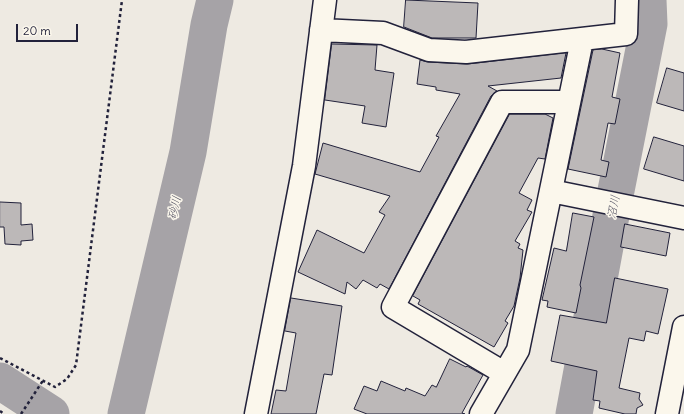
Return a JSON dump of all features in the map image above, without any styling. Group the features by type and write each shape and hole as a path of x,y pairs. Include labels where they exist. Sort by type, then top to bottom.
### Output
{"street":[{"path":"256,414 304,166 325,0"},
{"path":"321,30 383,33 429,50 466,52 626,34 627,0"},
{"path":"481,414 518,350 582,40"},
{"path":"504,373 393,308 502,102 569,102"},
{"path":"551,191 684,218"},
{"path":"666,414 684,327"}],"path":[{"path":"0,358 44,379 54,386 67,380 76,364 122,0"},
{"path":"21,414 44,379"},
{"path":"0,411 4,414"}],"building":[{"path":"406,0 478,3 476,38 432,38 404,27"},
{"path":"332,44 377,45 375,70 394,73 386,127 362,123 365,106 325,100"},
{"path":"602,49 620,53 612,97 620,99 615,124 608,123 601,160 609,162 606,177 568,169 593,50"},
{"path":"566,53 561,78 488,86 497,91 491,96 389,289 380,284 377,288 363,280 356,289 347,282 345,294 298,272 317,230 364,253 385,215 379,212 390,196 315,174 323,143 420,172 439,137 436,136 460,94 436,90 436,87 417,84 420,60 428,62 467,64"},
{"path":"667,68 684,73 684,111 657,103"},
{"path":"510,114 545,114 553,118 545,159 538,158 519,193 532,200 527,210 532,212 515,241 520,244 518,248 523,250 520,278 514,306 505,321 508,323 494,347 418,304 420,300 413,296"},
{"path":"654,137 684,146 684,181 644,169"},
{"path":"0,202 21,203 21,225 32,224 33,240 21,241 21,245 5,244 4,227 0,227"},
{"path":"573,213 594,217 580,285 581,288 576,313 547,307 548,301 542,300 554,248 566,251"},
{"path":"625,224 670,233 666,256 621,247"},
{"path":"615,278 668,289 658,334 646,331 644,341 629,338 619,388 640,393 639,399 643,405 637,408 636,414 625,414 599,408 600,401 593,400 597,371 551,361 560,315 606,323"},
{"path":"291,298 342,306 332,375 324,374 316,414 271,414 276,390 286,391 296,333 285,331"},
{"path":"450,359 483,375 462,413 465,414 367,414 354,409 364,386 377,391 381,381 405,391 406,388 425,396 432,385 436,387"}],"waterway":[{"name":"砂川","path":"126,414 188,152 209,25 215,0"},
{"name":"沼川","path":"574,414 607,236 649,24 648,0"},
{"path":"0,381 51,414"}]}
